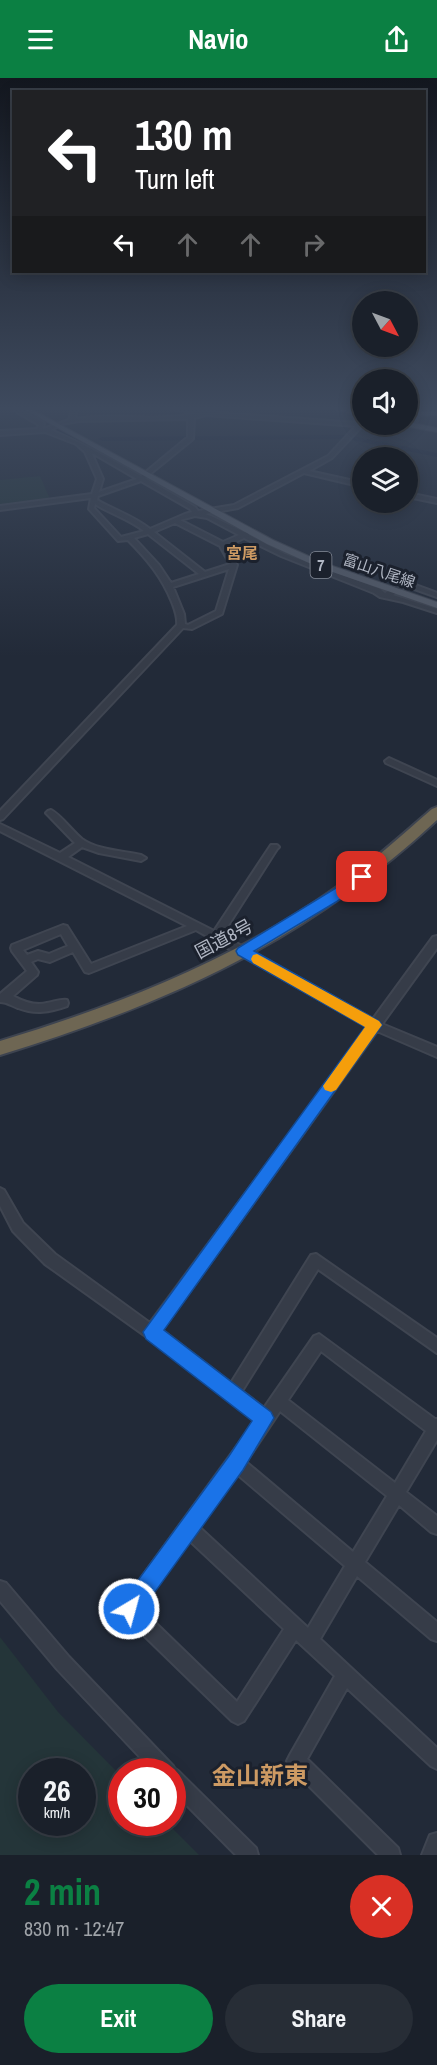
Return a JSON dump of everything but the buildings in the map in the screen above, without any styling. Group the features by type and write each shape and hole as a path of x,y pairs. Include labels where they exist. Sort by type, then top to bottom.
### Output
{"highway":[{"name":"国道8号","path":"0,1048 141,999 248,954 376,866 437,812"},
{"name":"国道8号","path":"0,1059 147,1007 248,954 340,904 382,873 437,825"}],"main road":[{"name":"富山八尾線","path":"177,492 249,533 292,553 393,592 437,603"}],"street":[{"path":"97,492 91,508 120,540 196,513 236,507 264,492"},
{"path":"0,508 95,498 108,492"},
{"path":"170,492 193,508 196,513 249,533"},
{"path":"418,497 437,501"},
{"path":"95,498 109,510 136,521 205,575"},
{"path":"176,520 223,545 234,565 219,612 189,627 181,626"},
{"path":"223,545 249,533"},
{"path":"0,817 181,626 181,615 171,585 163,572 129,537"},
{"path":"171,585 234,565"},
{"path":"437,595 405,583 393,592 405,600 437,611"},
{"path":"389,761 437,783"},
{"path":"51,813 81,843 99,850 141,858"},
{"path":"0,827 216,936 374,1025 437,1052"},
{"path":"61,857 81,843"},
{"path":"216,936 274,847"},
{"path":"63,1003 51,1008 29,1009 3,997 33,972 16,948 63,929 88,969 196,926"},
{"path":"152,1332 437,940"},
{"path":"25,960 38,955 50,958 75,947"},
{"path":"0,1194 18,1227 50,1259 152,1332 265,1418"},
{"path":"232,1394 316,1260 437,1346"},
{"path":"294,1628 238,1715 129,1609 236,1463 319,1341 436,1428 309,1642"},
{"path":"278,1401 398,1493 437,1526"},
{"path":"236,1463 437,1634"},
{"path":"189,1529 437,1760"},
{"path":"0,1589 63,1663 153,1758"},
{"path":"345,1675 296,1761 391,1855"},
{"path":"186,1792 249,1855"},
{"path":"431,1855 437,1842"}],"shaded area":[{"path":"0,492 47,492 50,499 0,505"},
{"path":"0,1637 58,1712 108,1763 108,1836 180,1836 199,1855 0,1855"}],"waterway":[{"path":"176,496 197,508"},
{"path":"152,908 190,927"},
{"path":"195,930 211,938"}],"slow traffic":[{"path":"257,959 374,1025 331,1086"}],"district":[{"name":"宮尾","path":"242,553"},
{"name":"金山新東","path":"260,1776"}],"route":[{"path":"129,1609 236,1463 265,1418 152,1332 374,1025 243,951 279,931 362,877"}]}
